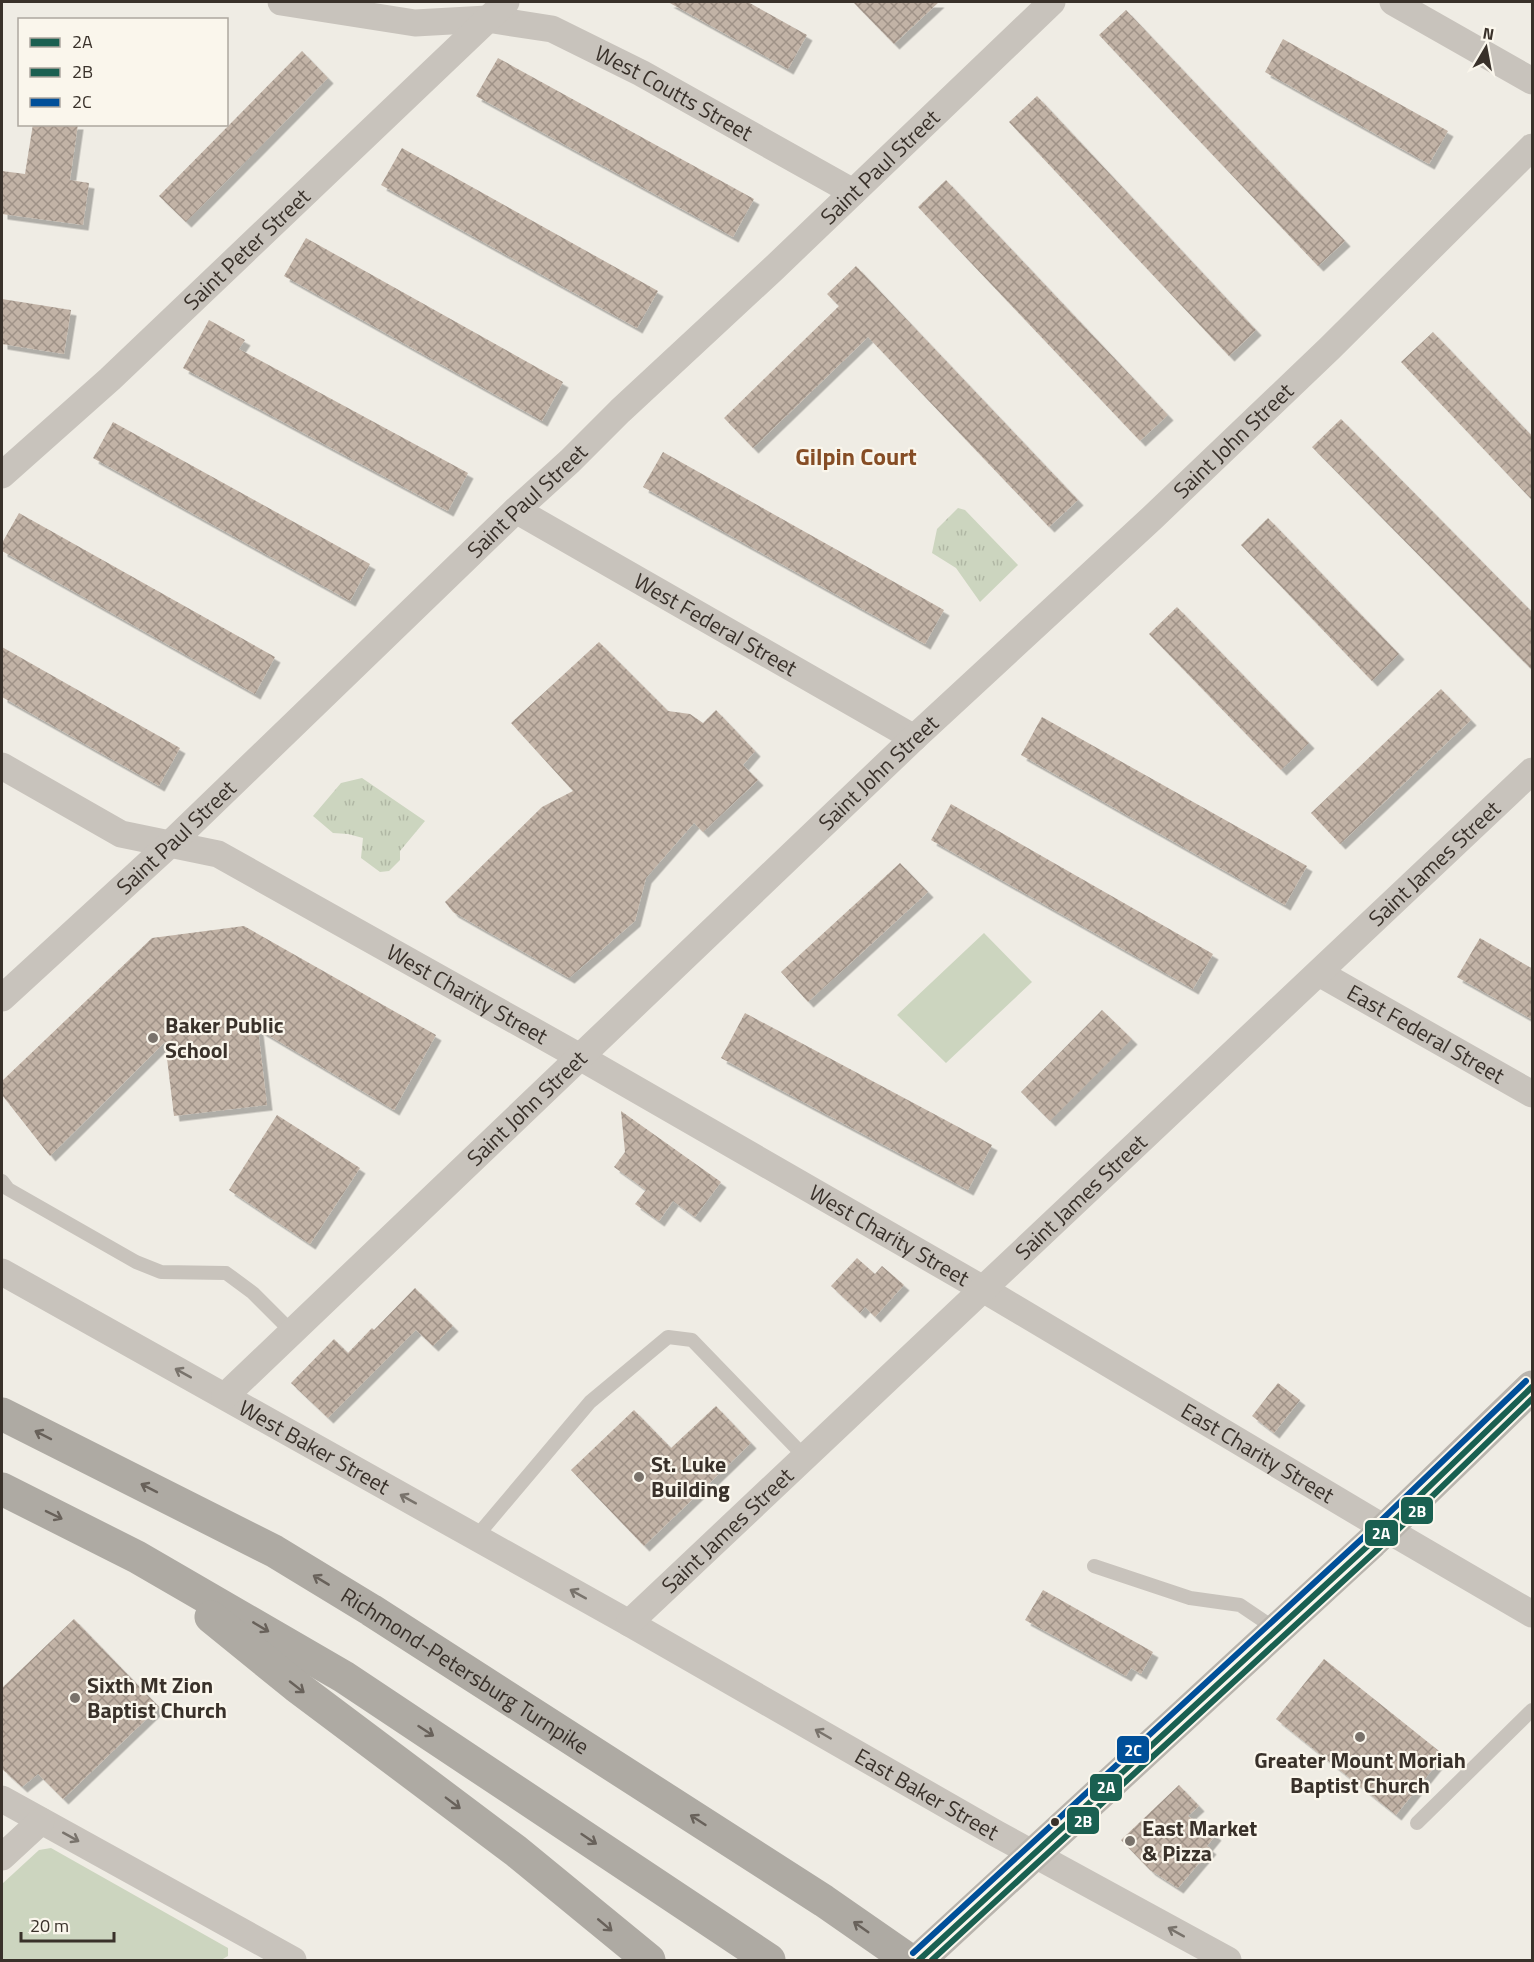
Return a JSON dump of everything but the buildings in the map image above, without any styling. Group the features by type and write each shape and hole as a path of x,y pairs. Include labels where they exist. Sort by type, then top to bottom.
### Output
{"highway":[{"name":"Richmond-Petersburg Turnpike","path":"2,1414 274,1551 381,1616 804,1888 909,1960"},
{"path":"2,1489 137,1557 344,1677 769,1960"},
{"path":"137,1557 296,1686 516,1851 649,1960"}],"street":[{"name":"West Coutts Street","path":"281,2 415,23 496,10 552,29 641,73 853,192"},
{"name":"Saint Paul Street","path":"2,998 170,844 516,510 773,269 1052,2"},
{"path":"1393,2 1533,81"},
{"name":"Saint Peter Street","path":"2,475 110,379 496,10"},
{"name":"Saint John Street","path":"225,1396 914,738 1152,518 1305,372 1533,147"},
{"name":"West Federal Street","path":"516,510 914,738"},
{"name":"West Charity Street","path":"2,766 121,834 218,854 580,1057 983,1289"},
{"name":"Saint James Street","path":"629,1623 1533,771"},
{"name":"East Federal Street","path":"1319,973 1533,1094"},
{"name":"West Baker Street","path":"2,1272 629,1623"},
{"name":"East Charity Street","path":"983,1289 1533,1614"},
{"path":"919,1960 1386,1529 1533,1387"},
{"name":"East Baker Street","path":"629,1623 1034,1854 1228,1960"},
{"path":"2,1799 256,1953 293,1960"},
{"path":"2,1857 41,1821"}],"lane":[{"path":"2,1181 8,1190 136,1262 161,1272 226,1273 253,1293 292,1332"},
{"path":"476,1537 590,1402 668,1337 692,1340 805,1457"},
{"path":"1094,1566 1190,1598 1240,1605 1277,1630"},
{"path":"1417,1823 1533,1710"}],"green space":[{"path":"958,508 965,510 1018,565 980,602 956,568 932,553 937,529"},
{"path":"362,778 425,821 400,851 400,860 389,871 380,872 361,858 363,838 333,833 313,816 341,783"},
{"path":"984,933 1032,982 946,1063 897,1015"},
{"path":"51,1848 228,1948 228,1956 221,1960 2,1960 2,1884 39,1850"}],"transit line":[{"name":"2C","path":"913,1953 1366,1535 1526,1381"},
{"name":"2A","path":"919,1960 1372,1542 1532,1387"},
{"name":"2B","path":"932,1960 1378,1549 1532,1399"}],"place":[{"name":"Baker Public School","path":"153,1038"},
{"name":"St. Luke Building","path":"639,1477"},
{"name":"Sixth Mt Zion Baptist Church","path":"75,1698"},
{"name":"Greater Mount Moriah Baptist Church","path":"1360,1737"},
{"name":"East Market & Pizza","path":"1130,1841"}],"district":[{"name":"Gilpin Court","path":"856,457"}]}
